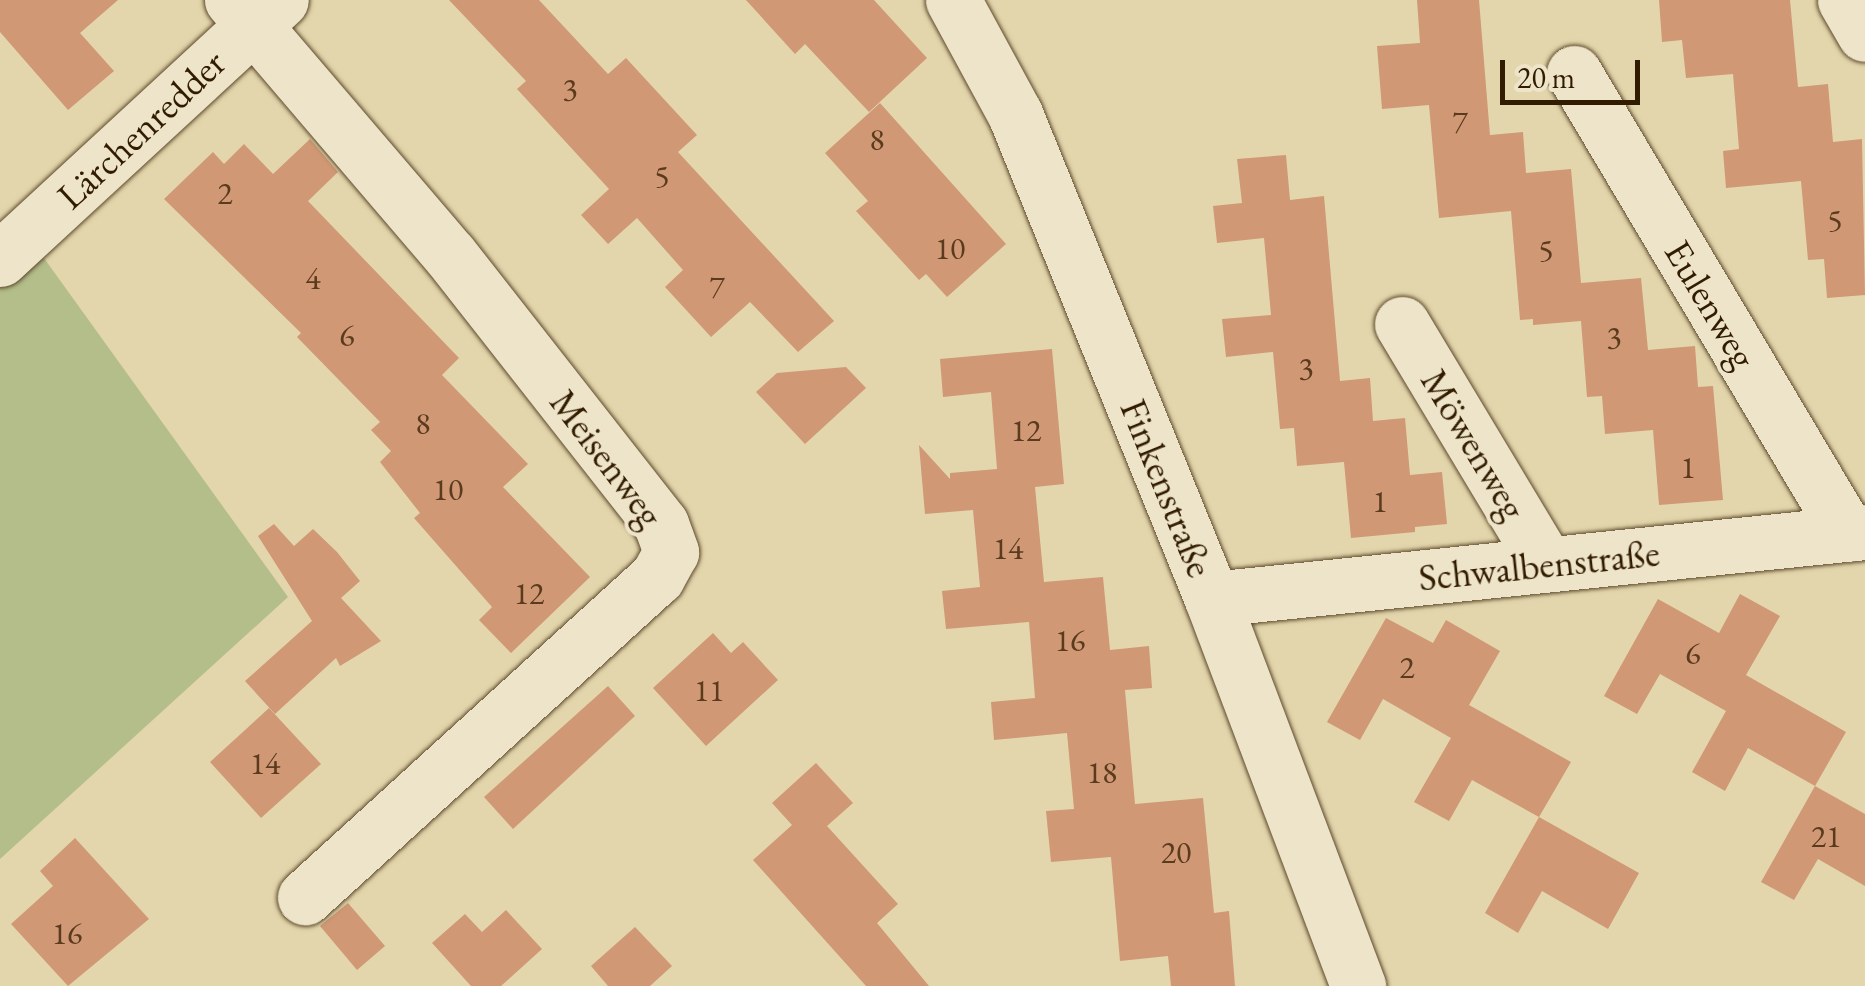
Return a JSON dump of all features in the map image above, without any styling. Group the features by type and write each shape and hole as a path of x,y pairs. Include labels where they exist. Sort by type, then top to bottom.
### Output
{"street":[{"name":"Finkenstraße","path":"954,0 1014,114 1212,599 1358,986"},
{"path":"1845,0 1865,34"},
{"name":"Lärchenredder","path":"0,259 256,8"},
{"name":"Meisenweg","path":"256,8 662,524 671,552 657,578 305,897"},
{"name":"Eulenweg","path":"1574,74 1857,533"},
{"name":"Möwenweg","path":"1402,324 1546,564"},
{"name":"Schwalbenstraße","path":"1212,599 1857,533"}],"green space":[{"path":"36,247 288,597 0,859 0,281"}],"building":[{"path":"0,0 118,0 80,33 114,71 68,110 0,32"},
{"path":"449,0 539,0 608,74 626,58 697,135 678,152 834,321 798,352 750,302 711,337 665,287 683,270 637,218 608,244 581,215 609,189 517,89 526,81"},
{"path":"746,0 874,0 927,58 869,112 805,44 795,54"},
{"path":"1417,0 1479,0 1490,135 1523,132 1526,173 1571,169 1581,283 1641,278 1648,350 1695,346 1698,387 1713,386 1723,500 1659,505 1653,430 1605,434 1602,396 1587,397 1581,321 1533,325 1533,319 1520,320 1511,211 1439,218 1429,105 1382,109 1377,46 1420,43"},
{"path":"1659,0 1790,0 1798,87 1828,84 1833,142 1862,139 1865,295 1827,298 1824,259 1808,260 1801,181 1726,188 1723,151 1739,149 1733,74 1686,78 1682,40 1662,42"},
{"path":"880,103 1006,244 947,297 926,274 919,280 856,211 868,201 825,153"},
{"path":"310,139 338,172 308,201 459,358 442,375 528,464 503,487 590,577 511,653 479,620 492,607 414,518 420,513 380,462 391,451 371,430 380,422 297,337 301,333 164,199 213,152 224,164 244,144 273,174"},
{"path":"1286,155 1290,200 1324,196 1340,381 1370,378 1373,421 1405,418 1410,475 1442,472 1447,524 1415,527 1415,532 1351,538 1344,462 1297,466 1294,428 1280,429 1273,352 1226,357 1222,319 1271,315 1264,238 1217,243 1213,206 1242,203 1237,159"},
{"path":"1052,349 1064,484 1035,487 1044,582 1103,577 1110,650 1149,646 1152,688 1125,690 1135,804 1203,798 1214,913 1229,911 1235,986 1171,986 1168,956 1120,961 1111,857 1051,862 1046,811 1074,809 1067,733 994,740 991,702 1035,698 1029,622 946,629 942,591 980,587 973,510 925,514 919,445 950,479 950,473 997,469 991,392 943,397 940,359"},
{"path":"846,367 866,388 805,444 756,392 777,373"},
{"path":"274,524 294,546 313,529 337,552 360,581 341,598 381,641 340,666 336,658 275,714 245,681 312,621 258,536"},
{"path":"1740,594 1780,616 1746,675 1846,732 1815,786 1748,748 1725,791 1692,772 1726,711 1660,674 1637,714 1604,696 1658,599 1719,633"},
{"path":"1386,618 1433,643 1446,620 1500,651 1469,705 1571,762 1539,817 1472,780 1449,821 1414,802 1451,738 1383,699 1360,740 1327,722"},
{"path":"713,633 731,653 743,642 778,680 706,746 653,688"},
{"path":"608,686 635,716 513,829 484,797"},
{"path":"269,708 321,764 261,818 210,762"},
{"path":"816,763 853,803 827,826 898,904 877,923 929,986 866,986 753,860 792,825 772,803"},
{"path":"1815,786 1865,814 1865,886 1818,859 1794,900 1761,882"},
{"path":"1539,817 1639,873 1608,929 1542,891 1518,933 1485,913"},
{"path":"75,838 149,919 68,986 11,924 53,886 40,871"},
{"path":"348,903 385,946 357,970 320,926"},
{"path":"506,910 542,949 501,986 471,986 432,943 465,914 482,932"},
{"path":"635,927 672,966 650,986 608,986 591,966"}]}
